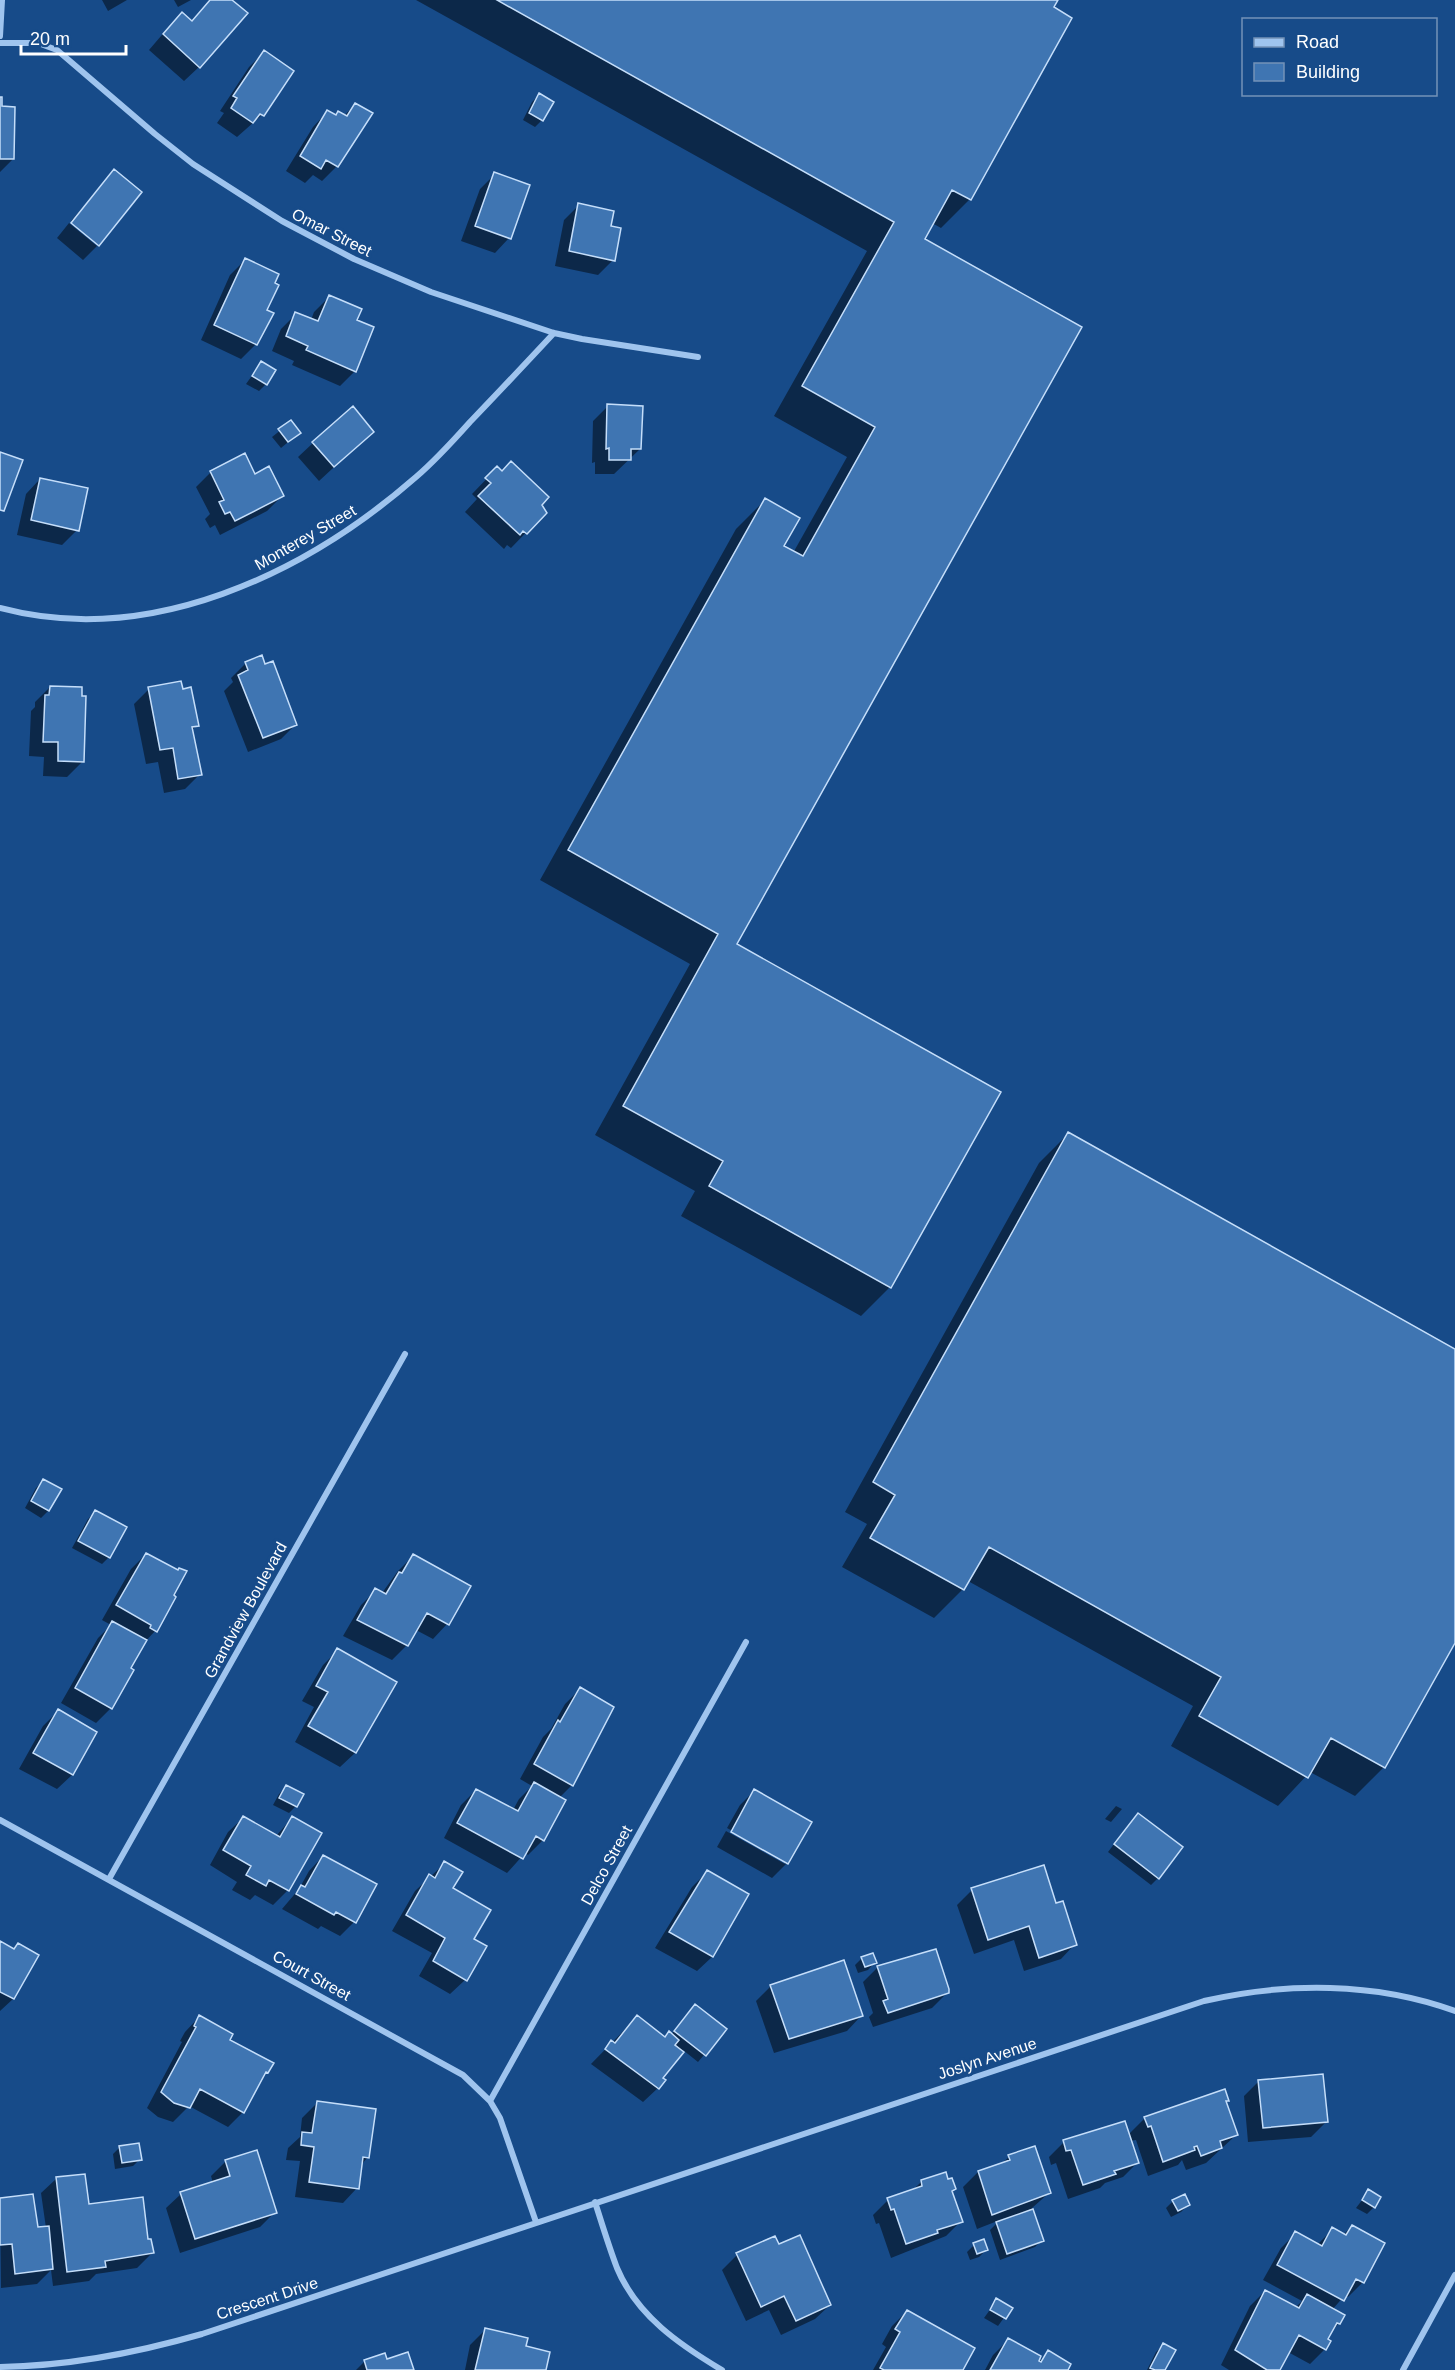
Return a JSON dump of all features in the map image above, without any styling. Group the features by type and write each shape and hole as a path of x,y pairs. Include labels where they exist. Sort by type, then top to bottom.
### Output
{"street":[{"path":"0,36 2,0"},
{"name":"Omar Street","path":"0,43 38,44 57,50 155,134 238,195 306,235 404,281 554,333 698,357"},
{"name":"Monterey Street","path":"0,608 65,617 144,614 222,595 284,567 354,526 418,476 554,333"},
{"name":"Grandview Boulevard","path":"109,1880 405,1354"},
{"name":"Delco Street","path":"490,2101 746,1642"},
{"name":"Court Street","path":"0,1820 451,2067 478,2087 500,2118 536,2222"},
{"name":"Joslyn Avenue","path":"536,2222 1181,2008 1227,1996 1277,1989 1348,1989 1396,1996 1455,2011"},
{"path":"595,2202 618,2269 637,2302 675,2339 722,2370"},
{"name":"Crescent Drive","path":"0,2367 62,2364 157,2347 536,2222"},
{"path":"1403,2370 1455,2275"}],"building":[{"path":"210,0 232,0 248,13 200,68 163,34 182,12 192,21"},
{"path":"497,0 1058,0 1054,7 1072,18 971,200 952,190 925,239 1082,327 737,944 1001,1092 891,1288 709,1186 723,1161 623,1106 718,934 568,850 765,498 800,518 784,546 803,556 875,427 802,386 894,222"},
{"path":"264,50 294,71 264,116 260,114 253,123 231,108 237,98 233,96"},
{"path":"539,93 554,102 543,121 529,113"},
{"path":"0,97 2,97 2,106 15,107 14,159 0,159"},
{"path":"355,103 373,113 338,167 326,160 321,169 300,156 327,110 336,115 338,111 347,116"},
{"path":"114,169 142,192 99,246 71,223"},
{"path":"494,172 530,185 511,239 475,226"},
{"path":"578,203 614,211 611,226 621,228 615,261 569,251"},
{"path":"245,258 279,274 275,283 279,285 267,310 274,313 257,345 214,325"},
{"path":"329,295 362,309 357,320 374,327 356,372 306,350 308,346 286,336 295,312 318,321"},
{"path":"261,361 276,370 267,385 252,376"},
{"path":"607,404 643,406 641,449 631,449 631,460 609,460 609,448 606,449"},
{"path":"353,406 374,432 334,467 312,442"},
{"path":"291,420 301,433 288,442 278,429"},
{"path":"0,452 23,460 4,511 0,510"},
{"path":"245,453 255,474 269,466 284,496 235,521 230,512 225,514 219,502 224,500 210,471"},
{"path":"511,461 549,497 542,505 547,513 527,534 523,531 520,535 478,496 491,483 485,478 497,466 502,471"},
{"path":"40,478 88,488 79,531 31,520"},
{"path":"262,655 265,664 273,661 297,725 263,738 238,675 248,670 245,662"},
{"path":"181,681 183,689 191,687 199,726 192,727 202,775 178,779 173,748 160,750 148,687"},
{"path":"50,686 82,687 82,696 86,696 84,762 58,761 58,742 43,742 45,695 49,695"},
{"path":"1068,1132 1455,1349 1455,1643 1385,1768 1331,1738 1308,1778 1199,1716 1221,1677 989,1547 964,1590 870,1538 895,1495 873,1482"},
{"path":"43,1479 62,1489 49,1511 31,1501"},
{"path":"95,1510 127,1527 110,1558 78,1541"},
{"path":"146,1553 178,1570 179,1568 187,1571 157,1632 150,1628 151,1625 116,1605"},
{"path":"413,1554 471,1586 449,1625 427,1613 408,1646 357,1620 375,1588 386,1594"},
{"path":"112,1621 147,1640 131,1668 134,1670 112,1709 75,1688"},
{"path":"337,1648 397,1682 356,1753 308,1726 328,1692 316,1686"},
{"path":"580,1687 614,1707 573,1786 534,1764 558,1720 560,1722"},
{"path":"58,1709 97,1732 73,1775 33,1753"},
{"path":"534,1782 566,1800 544,1841 536,1836 523,1859 457,1823 476,1789 518,1811"},
{"path":"286,1785 304,1794 297,1807 279,1798"},
{"path":"754,1789 812,1822 788,1864 731,1832"},
{"path":"1138,1813 1183,1847 1159,1879 1114,1844"},
{"path":"243,1816 280,1837 292,1816 322,1833 289,1891 269,1880 266,1886 246,1875 251,1866 223,1850"},
{"path":"323,1855 377,1884 356,1923 336,1912 334,1915 296,1894 301,1885 305,1887"},
{"path":"444,1861 463,1872 453,1888 491,1910 474,1939 487,1946 467,1981 433,1961 445,1938 406,1915 429,1874 435,1878"},
{"path":"1044,1865 1056,1903 1063,1901 1077,1945 1039,1958 1029,1926 988,1940 971,1888"},
{"path":"707,1870 749,1894 713,1957 669,1932"},
{"path":"0,1941 14,1949 18,1943 39,1955 14,1999 0,1992"},
{"path":"936,1949 949,1993 888,2013 883,2001 888,1999 877,1966"},
{"path":"873,1953 877,1963 865,1967 861,1957"},
{"path":"844,1960 863,2016 789,2039 770,1985"},
{"path":"695,2004 727,2029 706,2056 674,2031"},
{"path":"199,2015 233,2034 230,2040 274,2063 268,2073 266,2072 244,2113 200,2089 190,2108 174,2103 161,2092 196,2027 194,2026"},
{"path":"637,2015 665,2037 669,2031 679,2040 675,2045 684,2052 663,2078 666,2080 659,2089 605,2049 611,2040 615,2043"},
{"path":"1323,2074 1328,2122 1263,2128 1258,2080"},
{"path":"1225,2089 1229,2101 1226,2101 1238,2135 1220,2141 1222,2148 1201,2156 1197,2146 1194,2147 1195,2150 1163,2162 1151,2126 1148,2127 1144,2117"},
{"path":"317,2101 376,2109 369,2158 363,2157 359,2189 309,2182 314,2147 301,2145 302,2132 312,2133"},
{"path":"1125,2121 1139,2163 1114,2171 1116,2174 1083,2185 1071,2150 1066,2151 1063,2140"},
{"path":"139,2143 142,2160 122,2163 119,2146"},
{"path":"1035,2146 1051,2193 992,2215 978,2171 1010,2160 1008,2155"},
{"path":"257,2150 277,2213 195,2239 180,2192 230,2176 225,2160"},
{"path":"946,2172 948,2179 952,2178 956,2189 952,2191 963,2222 937,2230 938,2233 906,2244 894,2209 891,2210 887,2198 922,2186 921,2180"},
{"path":"85,2174 89,2204 143,2197 148,2239 151,2239 154,2253 105,2261 106,2267 67,2272 56,2177"},
{"path":"1368,2189 1381,2197 1375,2208 1362,2200"},
{"path":"33,2194 38,2227 49,2226 53,2269 15,2274 12,2244 0,2245 0,2198"},
{"path":"1185,2194 1190,2205 1178,2211 1172,2200"},
{"path":"1033,2209 1044,2241 1007,2254 996,2222"},
{"path":"1352,2225 1385,2243 1364,2283 1356,2279 1344,2301 1277,2265 1295,2231 1322,2246 1332,2227 1346,2235"},
{"path":"800,2235 831,2305 796,2321 784,2296 761,2307 736,2253 775,2236 779,2244"},
{"path":"984,2239 988,2250 977,2254 973,2243"},
{"path":"1265,2290 1299,2308 1307,2294 1345,2315 1340,2324 1337,2323 1328,2339 1331,2341 1326,2350 1299,2335 1280,2370 1267,2370 1235,2350"},
{"path":"996,2298 1013,2308 1006,2319 990,2310"},
{"path":"907,2310 975,2348 963,2370 884,2370 880,2368 900,2332 895,2329"},
{"path":"485,2328 528,2338 526,2346 550,2352 546,2370 475,2370"},
{"path":"1008,2338 1041,2356 1039,2361 1041,2362 1048,2350 1071,2364 1068,2370 990,2370"},
{"path":"1163,2343 1176,2350 1165,2370 1150,2368"},
{"path":"408,2352 414,2370 367,2370 364,2360 385,2353 387,2359"}]}
